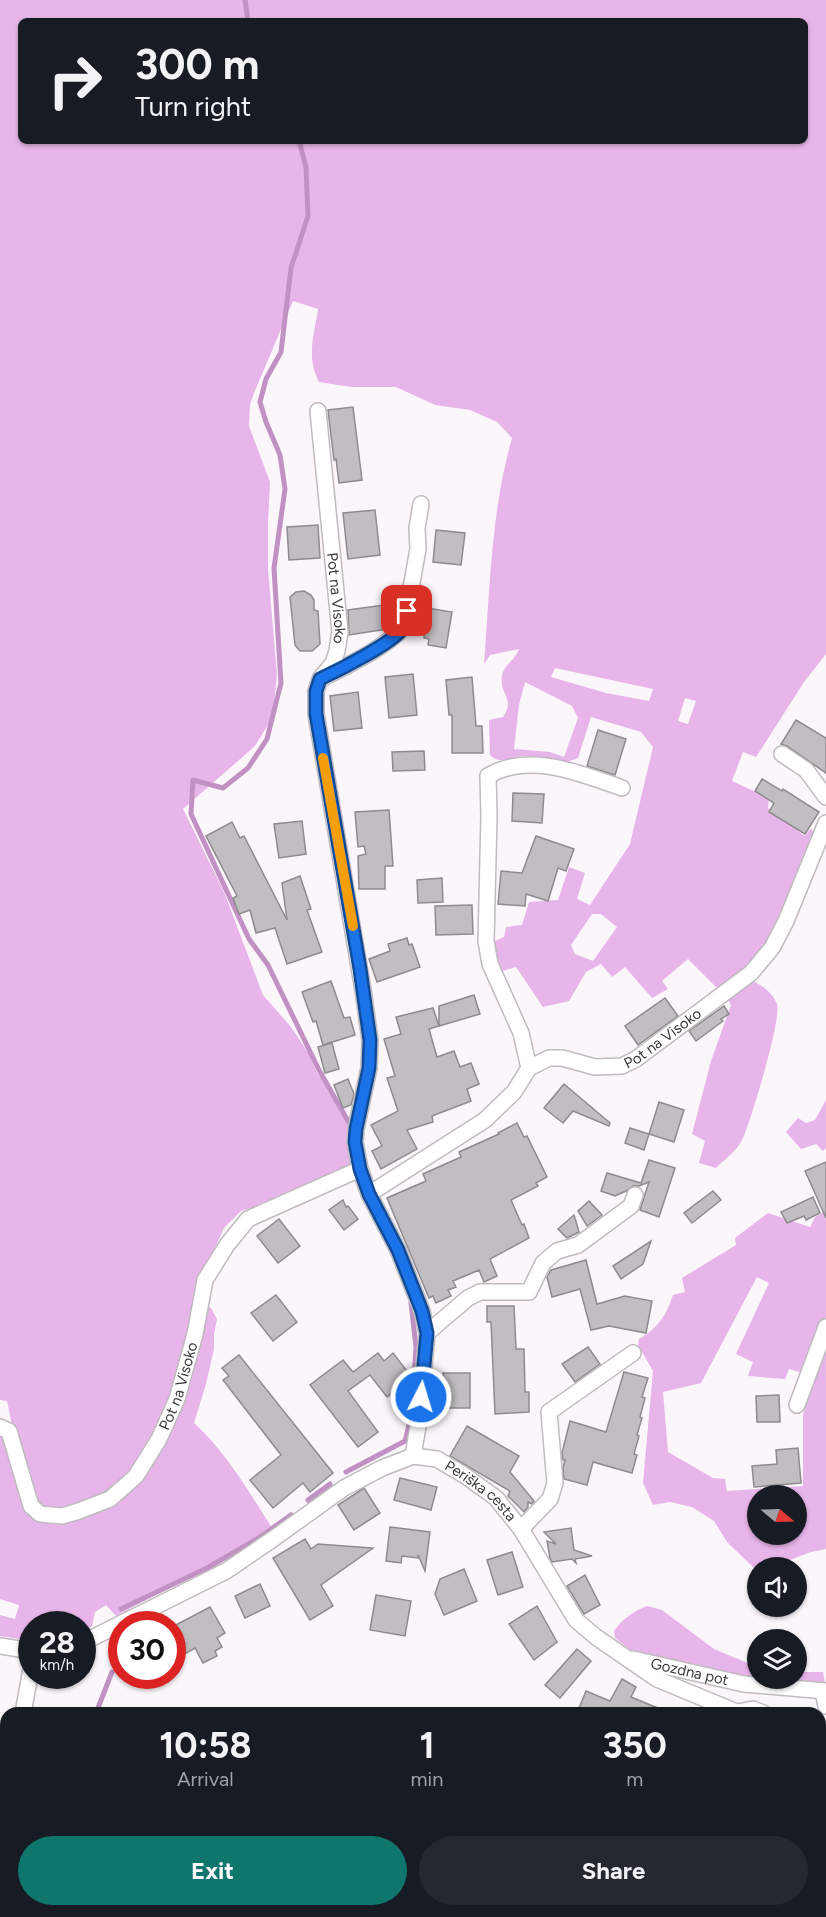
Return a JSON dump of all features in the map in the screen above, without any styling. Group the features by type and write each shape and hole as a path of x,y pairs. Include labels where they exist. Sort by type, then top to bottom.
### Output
{"street":[{"name":"Pot na Visoko","path":"318,411 340,632 338,651 333,663 320,679 316,691 316,714 370,1040 369,1068 355,1142 360,1169 369,1194 398,1250 422,1311 427,1333 419,1420 413,1456"},
{"path":"320,679 396,636 404,627 418,549 417,528 421,504"},
{"path":"782,754 806,770 826,797"},
{"path":"369,1194 486,1120 514,1092 529,1068 521,1033 490,964 486,941 488,776 499,769 527,765 572,770 622,788"},
{"name":"Pot na Visoko","path":"529,1068 549,1058 595,1067 622,1066 636,1059 751,973 772,948 786,921 826,823"},
{"name":"Pot na Visoko","path":"0,1427 9,1431 31,1506 40,1514 62,1516 110,1499 136,1476 159,1439 177,1399 195,1334 205,1280 227,1245 248,1219 360,1169"},
{"path":"427,1333 468,1298 480,1292 529,1292 543,1263 557,1251 578,1245 631,1206 634,1195"},
{"path":"797,1405 826,1327"},
{"path":"521,1529 550,1499 555,1483 549,1412 633,1353"},
{"path":"96,1636 226,1570 344,1488 382,1468 413,1456"},
{"name":"Periška cesta","path":"413,1456 437,1460 464,1475 496,1498 521,1529 576,1620 596,1637 657,1679 727,1707"},
{"path":"0,1646 18,1649"},
{"name":"Gozdna pot","path":"627,1658 744,1684 825,1696"},
{"path":"24,1707 27,1689"}],"shaded area":[{"path":"0,0 826,0 826,654 804,682 756,757 743,752 732,781 769,798 768,808 805,836 810,829 817,833 781,923 760,956 745,972 718,989 688,959 662,981 668,989 652,998 625,967 612,977 601,964 586,972 569,1001 543,1007 516,967 499,972 494,957 493,942 504,937 506,927 522,925 529,902 558,900 569,867 585,873 577,899 590,905 630,844 653,747 641,732 591,717 578,758 557,762 526,756 499,760 490,755 489,720 503,717 507,711 508,701 503,688 502,676 519,649 490,655 484,664 495,522 512,438 497,422 470,410 435,405 396,387 351,387 319,382 312,355 318,309 293,301 250,405 249,426 270,482 268,569 277,675 271,720 255,746 183,809 224,892 263,995 291,1027 309,1054 317,1073 329,1087 349,1126 351,1168 281,1199 241,1211 224,1228 209,1261 172,1399 149,1447 130,1476 101,1499 59,1511 36,1506 15,1439 7,1401 0,1400","holes":["555,668 653,689 649,701 606,693 551,677","525,682 572,706 578,718 564,757 550,752 514,749 519,705","685,698 696,701 688,724 678,721","592,914 601,914 617,927 593,961 575,954 571,945"]},
{"path":"750,980 773,996 777,1004 775,1028 759,1091 743,1138 735,1150 716,1168 699,1163 705,1141 692,1134 711,1061 731,1005 726,996"},
{"path":"826,1100 826,1148 823,1151 816,1144 801,1149 786,1132 798,1118 806,1123 815,1120"},
{"path":"826,1211 826,1318 803,1373 789,1369 785,1379 748,1376 753,1362 736,1354 769,1283 757,1277 701,1383 663,1392 668,1452 713,1478 725,1479 727,1491 747,1490 747,1545 807,1545 807,1485 803,1485 803,1415 810,1389 826,1349 826,1549 798,1557 747,1557 747,1561 727,1542 714,1521 692,1507 670,1502 653,1505 643,1483 653,1371 638,1345 639,1339 660,1321 673,1295 685,1292 682,1278 736,1245 735,1238 768,1213 810,1227 815,1217"},
{"path":"206,1304 217,1319 214,1349 194,1423 227,1459 272,1528 226,1557 125,1611 111,1611 106,1605 96,1611 18,1611 18,1639 0,1636 0,1615 15,1619 19,1605 0,1599 0,1434 6,1442 37,1519 64,1524 81,1519 117,1502 145,1477 166,1438"},
{"path":"647,1606 662,1610 714,1649 747,1663 747,1677 637,1655 615,1638 614,1631 637,1610"},
{"path":"807,1672 823,1672 825,1683 807,1682"}],"building":[{"path":"353,407 362,480 339,483 328,410"},
{"path":"375,510 380,555 348,559 343,513"},
{"path":"318,525 320,558 289,560 287,527"},
{"path":"436,530 465,533 461,565 433,562"},
{"path":"304,591 311,595 314,600 314,610 318,611 320,644 312,651 300,651 295,645 290,597 296,592"},
{"path":"384,605 387,629 349,635 348,610"},
{"path":"427,608 452,612 446,648 428,645 429,639 424,638"},
{"path":"413,674 417,715 389,718 385,677"},
{"path":"472,677 476,726 482,726 483,753 452,753 452,715 449,715 446,680"},
{"path":"358,692 362,728 334,731 330,696"},
{"path":"796,720 826,738 826,773 781,744"},
{"path":"598,730 626,739 615,775 587,766"},
{"path":"424,751 425,770 393,771 392,752"},
{"path":"762,779 782,791 783,789 819,812 805,834 769,812 774,803 755,791"},
{"path":"513,793 544,794 542,823 512,821"},
{"path":"389,810 393,866 385,866 385,889 359,889 358,856 366,854 364,846 358,847 355,812"},
{"path":"302,821 306,854 279,858 274,824"},
{"path":"232,822 240,838 244,836 287,920 282,883 300,876 311,909 307,910 322,952 287,964 275,928 256,933 250,910 239,914 233,898 237,896 206,836"},
{"path":"536,836 574,849 566,871 558,868 548,901 526,894 525,906 498,904 501,871 522,873"},
{"path":"442,878 443,902 418,903 417,880"},
{"path":"472,905 473,934 436,935 435,906"},
{"path":"407,938 409,945 412,944 420,967 377,982 369,959 390,951 388,944"},
{"path":"331,981 344,1018 350,1017 355,1035 323,1045 316,1021 313,1022 302,992"},
{"path":"474,995 480,1014 439,1026 439,1006"},
{"path":"665,998 678,1016 638,1045 625,1026"},
{"path":"724,1006 729,1014 696,1041 689,1031"},
{"path":"433,1008 439,1026 429,1029 437,1057 454,1051 460,1067 471,1063 479,1084 467,1089 471,1101 432,1116 433,1122 407,1130 417,1149 381,1169 372,1151 382,1146 371,1125 398,1111 387,1078 395,1076 384,1039 401,1034 396,1017"},
{"path":"332,1043 339,1069 325,1073 318,1047"},
{"path":"348,1079 354,1094 351,1105 343,1108 334,1085"},
{"path":"564,1084 610,1123 609,1126 573,1111 563,1123 544,1108"},
{"path":"659,1102 684,1110 674,1142 649,1134"},
{"path":"517,1123 524,1137 527,1136 547,1177 536,1183 538,1186 511,1200 529,1238 490,1259 497,1276 484,1282 479,1270 453,1281 456,1287 448,1290 451,1296 436,1303 433,1296 429,1298 387,1198 426,1181 423,1174 461,1157 459,1152"},
{"path":"630,1128 649,1134 644,1150 625,1143"},
{"path":"649,1160 675,1168 659,1217 640,1210 649,1182 633,1186 615,1196 601,1191 607,1173 641,1183"},
{"path":"826,1162 826,1218 805,1171"},
{"path":"713,1191 721,1200 692,1223 684,1213"},
{"path":"813,1197 820,1213 806,1220 804,1216 787,1223 781,1212"},
{"path":"343,1200 346,1207 348,1206 358,1219 344,1230 329,1210"},
{"path":"589,1201 602,1215 587,1226 578,1211"},
{"path":"574,1215 579,1232 567,1238 558,1229"},
{"path":"279,1219 300,1246 278,1263 257,1236"},
{"path":"651,1241 643,1264 621,1279 613,1266"},
{"path":"586,1260 597,1304 625,1296 652,1301 646,1333 609,1326 591,1330 580,1289 552,1297 547,1277 551,1270"},
{"path":"276,1295 297,1322 273,1341 251,1313"},
{"path":"487,1306 514,1306 516,1349 524,1349 525,1392 529,1392 529,1412 495,1414 491,1322 487,1322"},
{"path":"588,1347 600,1364 575,1382 562,1364"},
{"path":"378,1353 384,1361 393,1353 407,1371 398,1378 402,1385 387,1397 370,1375 348,1391 378,1432 358,1447 310,1385 343,1360 353,1372"},
{"path":"239,1355 333,1473 310,1492 303,1483 273,1508 250,1480 281,1455 223,1380 229,1376 222,1368"},
{"path":"624,1372 648,1378 642,1397 645,1398 634,1454 637,1455 632,1473 593,1462 587,1485 564,1479 565,1460 563,1460 562,1453 570,1421 606,1432"},
{"path":"443,1373 470,1373 470,1408 444,1408"},
{"path":"779,1395 780,1422 757,1422 756,1396"},
{"path":"467,1426 519,1456 510,1472 534,1501 532,1504 528,1502 528,1507 524,1512 508,1496 510,1491 450,1456"},
{"path":"798,1448 801,1483 754,1485 752,1466 777,1464 776,1450"},
{"path":"400,1478 437,1487 431,1510 394,1500"},
{"path":"364,1488 380,1513 354,1530 338,1505"},
{"path":"390,1527 430,1532 425,1571 418,1555 418,1558 402,1556 401,1563 386,1561"},
{"path":"571,1528 574,1550 592,1556 575,1559 576,1563 572,1559 552,1562 547,1541 556,1544 544,1532"},
{"path":"305,1539 311,1549 318,1544 373,1548 321,1585 333,1606 310,1620 273,1558"},
{"path":"512,1552 523,1587 498,1595 487,1560"},
{"path":"464,1569 477,1601 444,1615 435,1594 440,1579"},
{"path":"585,1575 600,1605 584,1614 567,1586"},
{"path":"260,1584 270,1606 245,1618 235,1596"},
{"path":"376,1595 411,1601 405,1636 370,1630"},
{"path":"537,1606 557,1642 534,1660 509,1624"},
{"path":"210,1607 225,1633 217,1638 222,1647 215,1651 217,1656 203,1663 195,1648 186,1653 186,1620"},
{"path":"577,1649 591,1661 560,1698 545,1685"},
{"path":"622,1679 636,1687 631,1697 655,1707 579,1707 586,1691 610,1701"}],"waterway":[{"path":"245,0 248,18"},
{"path":"300,144 306,167 308,216 291,268 281,352 266,379 260,402 280,455 285,489 274,568 281,683 267,739 248,768 223,788 193,780 191,814 249,939 268,965 319,1070 352,1128"},
{"path":"411,1303 416,1347 413,1395"},
{"path":"346,1472 405,1441 411,1417"},
{"path":"308,1500 330,1484"},
{"path":"121,1609 209,1567 260,1537 291,1515"},
{"path":"98,1707 108,1682"}],"slow traffic":[{"path":"323,758 353,926"}],"route":[{"path":"407,611 404,627 396,636 346,667 320,679 316,691 316,714 346,884 370,1040 369,1068 355,1142 360,1169 369,1194 398,1250 422,1311 427,1333 421,1397"}]}
